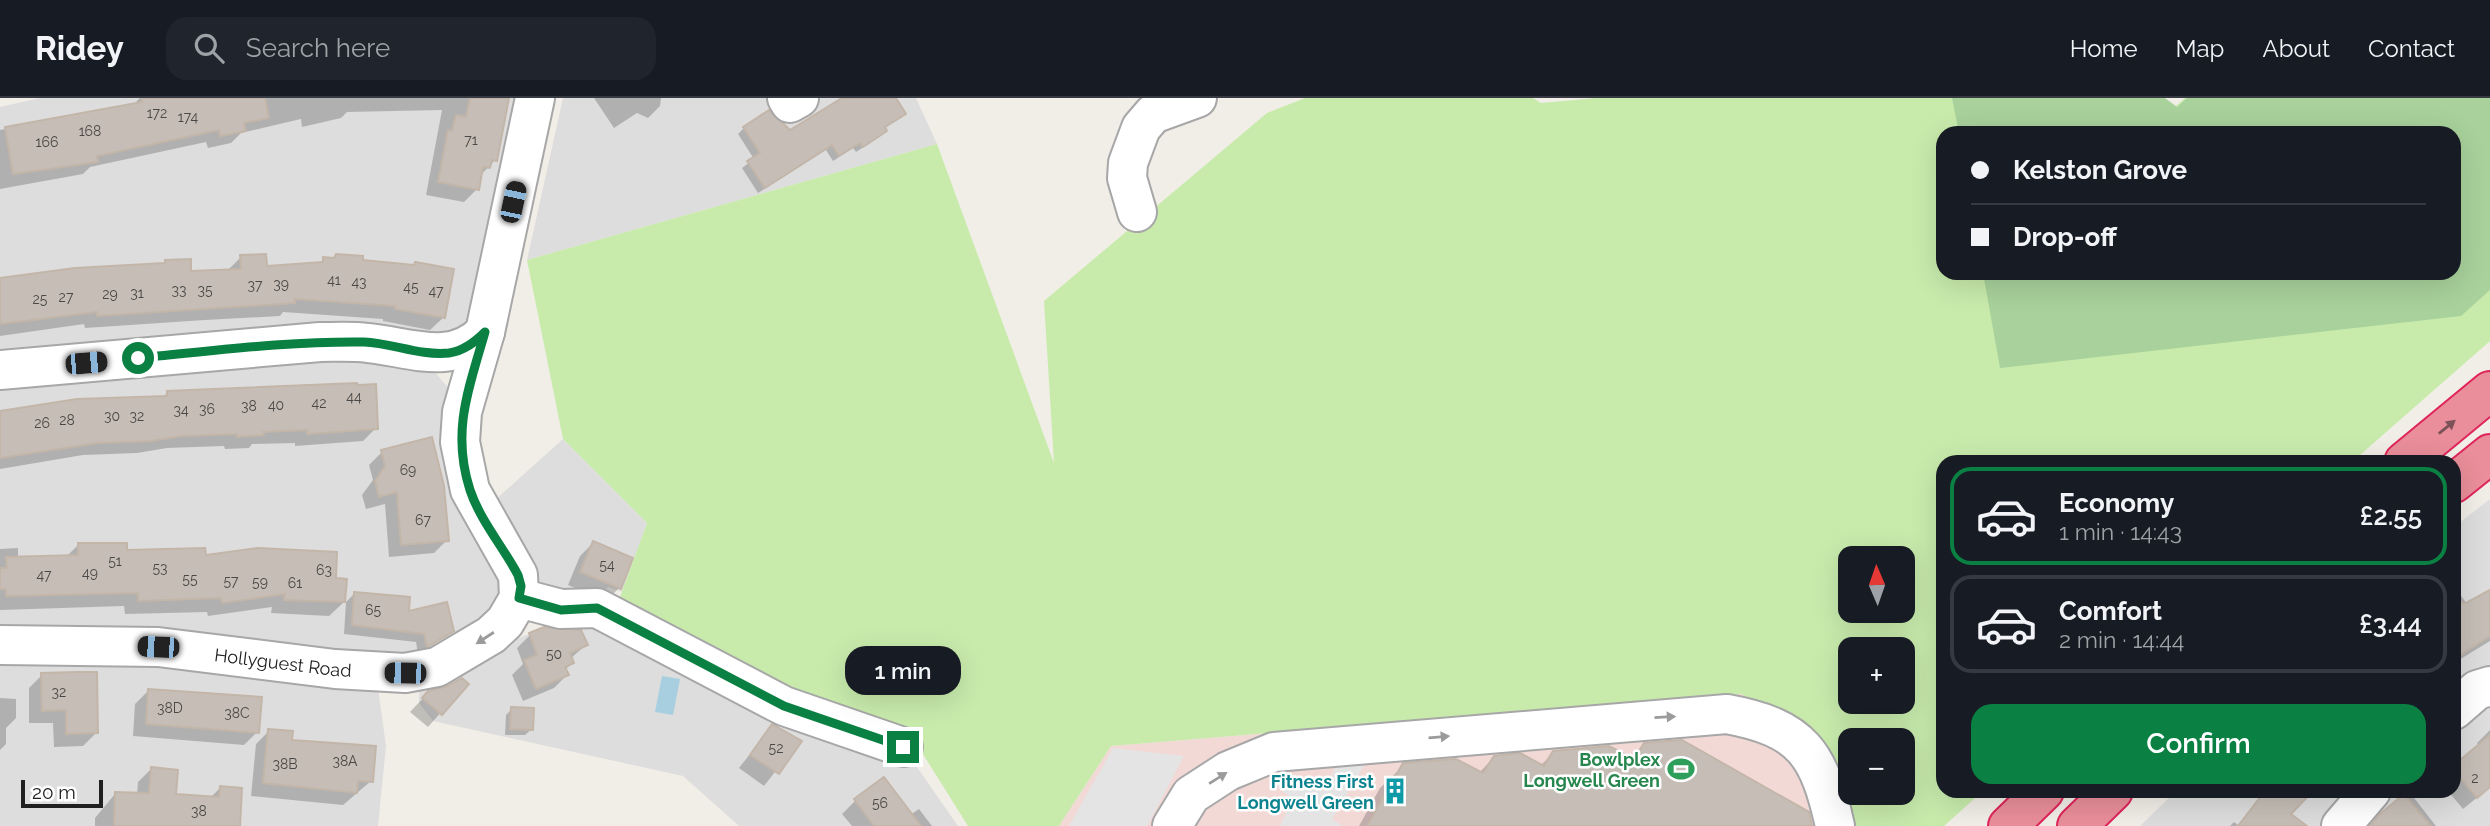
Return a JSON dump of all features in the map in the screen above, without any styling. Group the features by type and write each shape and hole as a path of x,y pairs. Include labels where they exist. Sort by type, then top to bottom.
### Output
{"highway":[{"path":"2412,455 2490,391"},
{"path":"2461,477 2490,454"},
{"path":"2008,826 2037,798"},
{"path":"2077,826 2106,798"}],"street":[{"path":"535,98 485,332 462,412 460,442 470,490 518,575 521,586 519,598 561,610 597,608 784,706 903,747"},
{"path":"787,98 790,103 799,98"},
{"path":"1137,212 1127,178 1131,154 1141,128 1153,114 1197,98"},
{"path":"0,370 320,342 368,342 418,352 450,353 473,345 485,332"},
{"name":"Hollyguest Road","path":"0,645 158,647 335,669 405,673 437,667 491,635 505,622 519,598"},
{"path":"2461,704 2477,690 2490,686"},
{"path":"1172,826 1191,794 1228,771 1274,751 1727,714 1761,720 1797,738 1825,780 1835,826"},
{"path":"2341,826 2365,798"}],"shaded area":[{"path":"40,98 519,98 475,322 434,371 455,396 511,590 445,655 374,659 386,746 378,826 0,826 0,107"},
{"path":"563,98 916,98 937,144 527,260"},
{"path":"563,439 647,523 622,592 608,587 593,603 555,595 530,576 494,501"},
{"path":"2490,499 2490,826 2140,826 2169,798 2461,798 2461,522"},
{"path":"584,618 903,747 958,826 739,826 683,776 433,721 419,703 419,690 429,682 524,636 558,623"},
{"path":"1741,694 1790,716 1849,826 1059,826 1111,746"},
{"path":"1113,748 1184,756 1147,826 1069,826"},
{"path":"1369,757 1332,819 1343,826 1280,826 1293,799 1276,786 1285,770 1324,791 1339,760"}],"green space":[{"path":"1305,98 1533,98 1541,103 1596,98 2144,98 2176,106 2185,98 2490,98 2490,341 2360,455 1936,455 1936,798 1975,798 1944,826 1849,826 1790,716 1741,694 1111,746 1059,826 968,826 916,743 612,619 647,523 563,439 527,260 937,144 1054,463 1044,301 1267,113"},
{"path":"1952,98 2165,98 2177,107 2187,98 2490,98 2490,290 2461,316 2000,368 1984,280 2461,280 2461,126 1958,126"}],"water":[{"path":"662,676 680,679 673,715 655,712"}],"building":[{"path":"141,98 265,98 269,118 244,123 246,131 220,136 219,130 97,156 98,162 13,174 5,127 142,102"},
{"path":"470,98 509,98 497,161 492,160 490,168 483,167 479,190 438,182 448,130 452,131 456,115 466,117"},
{"path":"842,98 896,98 906,114 885,127 887,131 863,147 860,143 839,156 832,145 765,188 747,161 760,153 743,127 769,110 790,130"},
{"path":"266,254 267,266 323,262 323,257 334,258 336,254 363,256 363,260 414,265 415,262 454,269 445,318 395,309 395,306 295,299 295,303 97,316 97,312 0,324 0,278 75,268 191,259 191,271 241,269 240,255"},
{"path":"376,384 378,429 307,434 307,430 263,432 264,435 237,437 237,434 181,436 151,441 98,443 0,458 0,411 77,399 167,396 167,391"},
{"path":"432,437 444,486 449,541 401,545 397,492 379,497 375,481 385,466 381,450"},
{"path":"593,541 633,558 621,589 580,572"},
{"path":"78,543 127,543 127,550 205,548 206,555 258,548 337,552 336,578 347,579 345,602 284,600 285,594 222,603 221,598 138,601 138,593 6,596 6,589 0,589 0,568 7,568 6,557 78,555"},
{"path":"2490,590 2490,636 2461,655 2461,603 2466,603"},
{"path":"354,592 410,597 409,611 447,602 454,631 427,647 424,634 352,625"},
{"path":"544,627 581,630 588,645 570,653 574,663 565,667 569,675 536,689 524,660 537,655 529,633"},
{"path":"97,672 98,733 66,734 66,710 42,711 41,673"},
{"path":"462,678 469,684 442,715 422,698 428,691 448,686"},
{"path":"148,689 262,697 259,733 146,724"},
{"path":"511,707 534,708 533,730 510,729"},
{"path":"772,724 802,741 779,774 750,755"},
{"path":"268,729 293,731 292,740 376,746 373,782 358,781 357,793 263,783"},
{"path":"2490,735 2490,787 2477,798 2461,779 2461,759"},
{"path":"1682,740 1809,812 1812,826 1367,826 1403,763 1456,759 1483,773 1494,756 1520,753 1544,766 1553,751 1609,746 1634,759 1644,743"},
{"path":"151,767 178,770 176,794 219,797 220,786 242,788 240,826 114,826 115,792 149,793"},
{"path":"884,777 921,826 874,826 854,799"},
{"path":"2260,798 2306,798 2291,814 2307,826 2238,826"},
{"path":"2399,798 2407,798 2431,826 2370,826"}],"place":[{"name":"Bowlplex Longwell Green","path":"1681,769"},
{"name":"Fitness First Longwell Green","path":"1395,791"}],"route":[{"path":"138,358 320,342 368,342 418,352 450,353 473,345 485,332 462,412 460,442 470,490 518,575 521,586 519,598 561,610 597,608 784,706 903,747"}]}
